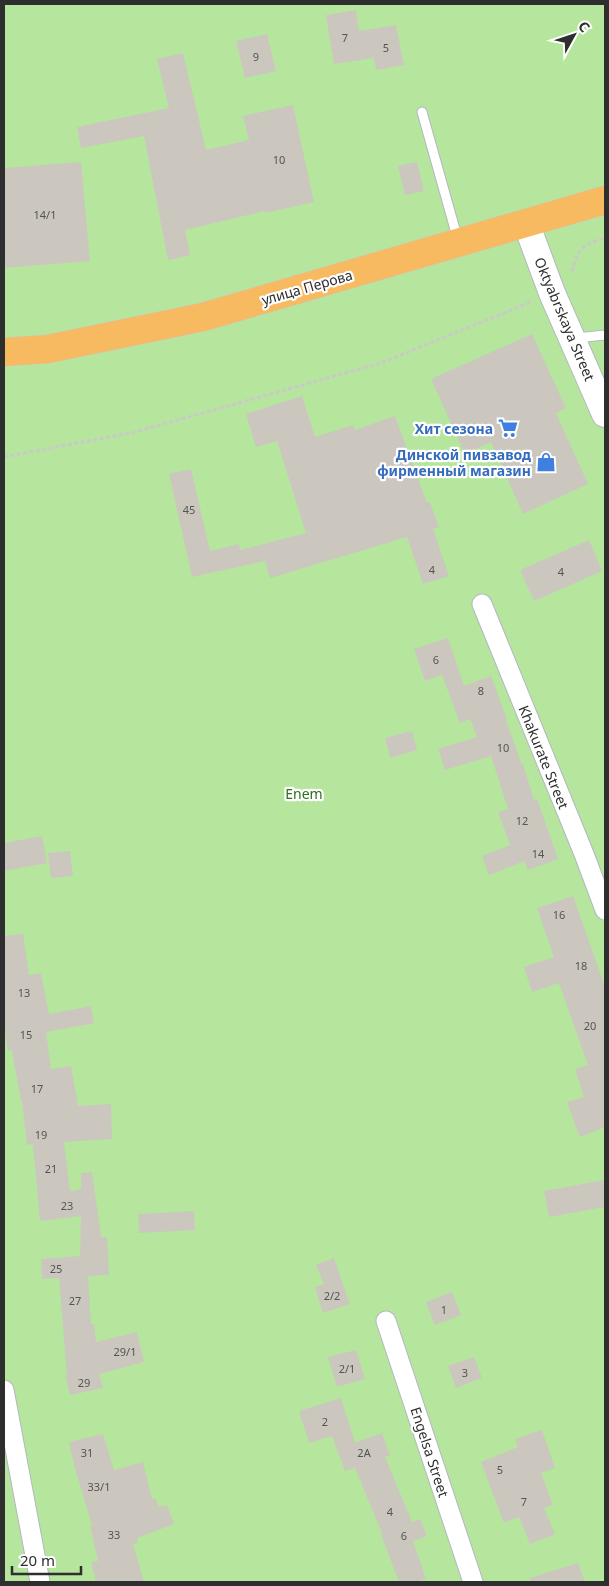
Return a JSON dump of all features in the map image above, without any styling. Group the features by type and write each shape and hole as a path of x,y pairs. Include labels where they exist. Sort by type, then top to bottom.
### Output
{"highway":[{"name":"улица Перова","path":"4,352 48,349 204,317 605,200"}],"main road":[{"name":"Oktyabrskaya Street","path":"526,223 552,293 605,414"}],"street":[{"name":"Khakurate Street","path":"482,604 605,910"},
{"name":"Engelsa Street","path":"386,1321 473,1582"},
{"path":"4,1390 40,1582"}],"lane":[{"path":"422,112 458,243"},
{"path":"572,338 605,335"}],"path":[{"path":"4,457 136,432 381,363 552,293 568,283 577,254 589,243 605,238"}],"green space":[{"name":"Enem","path":"4,4 605,4 605,1582 4,1582"}],"building":[{"path":"356,10 359,31 396,25 404,65 376,70 374,58 334,64 326,15"},
{"path":"267,34 276,71 245,78 236,41"},
{"path":"183,53 206,150 249,140 243,116 293,105 314,202 265,213 264,211 185,230 190,255 168,260 144,136 81,148 77,127 169,108 157,59"},
{"path":"81,162 90,261 4,268 4,168"},
{"path":"417,162 424,191 405,195 398,166"},
{"name":"Хит сезона","path":"532,334 566,408 556,413 588,484 523,514 491,442 465,454 431,379"},
{"path":"302,396 315,437 353,425 355,430 395,416 427,503 430,502 439,527 433,529 449,576 423,584 407,537 270,578 265,561 192,577 169,474 191,469 210,551 239,544 240,550 306,533 277,441 256,447 246,414"},
{"path":"589,540 602,571 534,601 520,570"},
{"path":"448,638 464,686 491,676 534,800 537,799 558,859 528,870 524,861 489,875 482,856 510,845 498,812 508,809 491,756 445,770 438,749 477,737 470,719 460,723 442,675 425,681 414,649"},
{"path":"412,731 417,750 390,758 385,738"},
{"path":"42,836 47,863 4,871 4,843"},
{"path":"70,851 73,876 51,878 48,853"},
{"path":"573,896 605,987 605,1127 580,1137 567,1102 584,1097 575,1069 588,1065 559,983 532,992 524,967 554,957 537,908"},
{"path":"23,934 29,975 41,973 49,1014 91,1006 94,1023 46,1032 51,1069 71,1066 78,1106 111,1104 112,1139 64,1142 70,1191 81,1189 81,1173 92,1172 101,1237 107,1237 109,1275 88,1276 91,1324 94,1324 96,1342 137,1332 144,1362 99,1374 103,1388 70,1395 65,1375 67,1375 59,1278 42,1279 41,1259 80,1256 81,1216 40,1221 33,1144 27,1145 22,1101 12,1050 8,1051 4,1024 4,936"},
{"path":"605,1180 605,1207 549,1217 544,1191"},
{"path":"194,1211 195,1230 139,1233 138,1214"},
{"path":"334,1258 350,1304 323,1313 315,1287 324,1284 316,1265"},
{"path":"452,1292 461,1315 435,1325 426,1302"},
{"path":"356,1350 365,1379 337,1387 328,1357"},
{"path":"474,1357 482,1378 456,1388 448,1366"},
{"path":"341,1398 355,1443 382,1433 390,1455 385,1457 412,1522 420,1519 427,1536 413,1541 426,1579 416,1582 399,1582 382,1533 355,1468 345,1471 332,1436 309,1443 299,1411"},
{"path":"542,1430 555,1468 541,1473 553,1505 544,1508 555,1534 530,1544 519,1517 504,1523 481,1462 518,1447 515,1439"},
{"path":"103,1434 114,1470 143,1462 152,1499 155,1498 159,1507 167,1505 174,1524 137,1538 138,1543 133,1544 144,1582 96,1582 91,1562 98,1561 90,1526 92,1525 69,1442"},
{"path":"578,1563 585,1582 530,1582 530,1578"}],"place":[{"name":"Хит сезона","path":"508,428"},
{"name":"Динской пивзавод фирменный магазин","path":"546,462"}]}
